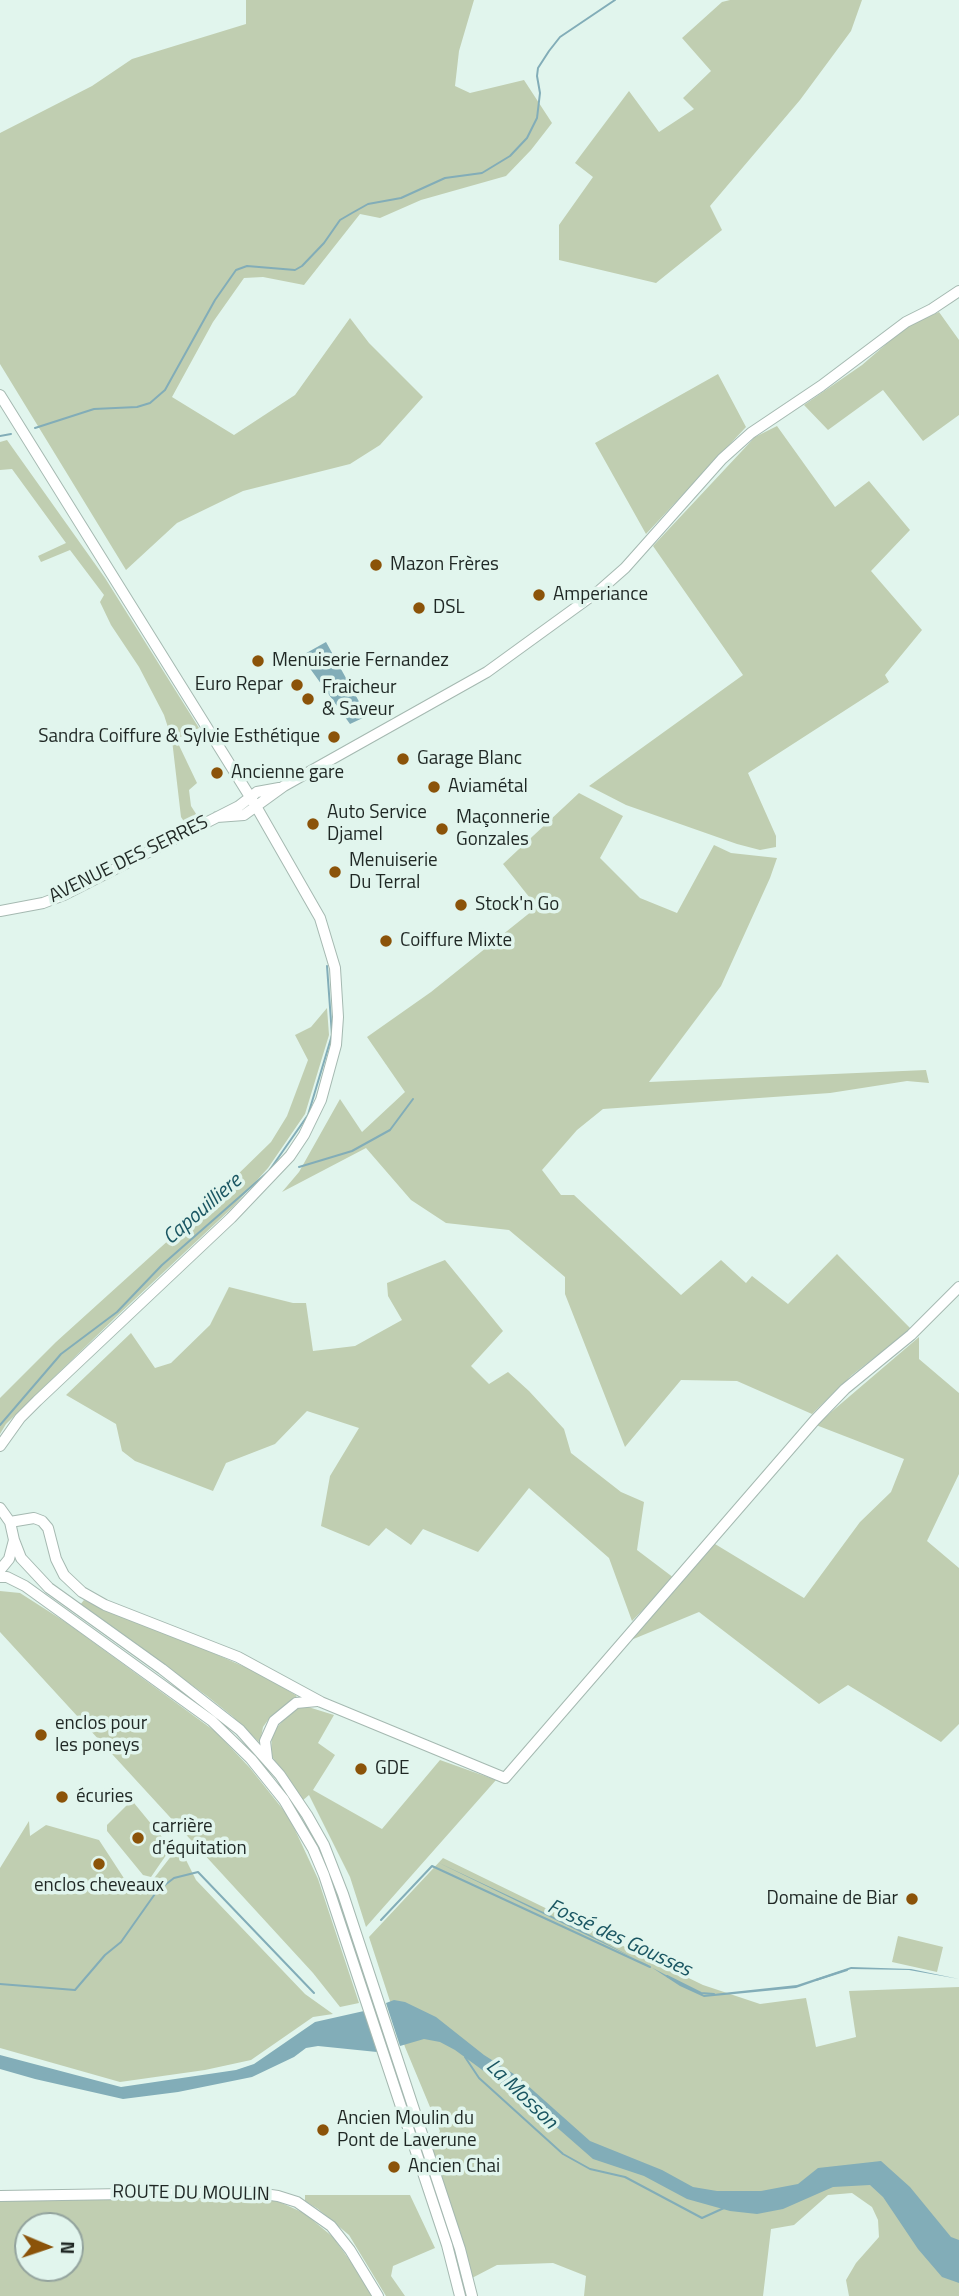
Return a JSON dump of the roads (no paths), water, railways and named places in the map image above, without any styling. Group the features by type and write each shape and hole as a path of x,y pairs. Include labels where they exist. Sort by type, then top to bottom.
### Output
{"main road":[{"path":"257,808 284,786 487,672 590,598 625,568 722,459 751,433 821,386 906,322 959,291"},
{"path":"0,395 257,808 320,918 335,968 337,990 336,1045 321,1100 304,1135 274,1174 37,1401 0,1446"},
{"name":"AVENUE DES SERRES","path":"0,911 43,903 64,895 217,817 259,791 284,786"},
{"name":"AVENUE DES SERRES","path":"217,817 242,816 257,808"},
{"path":"10,1522 34,1518 42,1521 48,1528 56,1559 65,1575 92,1598 237,1657 321,1702 505,1778 815,1420 853,1383 911,1335 959,1287"},
{"path":"0,1458 13,1428"},
{"path":"1,1508 10,1522 21,1558 49,1588 218,1710 267,1759 300,1802 324,1845 339,1881 460,2249 472,2296"},
{"path":"0,1570 9,1559 14,1540"},
{"path":"0,1577 25,1586 212,1721 270,1781 297,1822 324,1875 447,2245 460,2296"},
{"path":"298,1689 304,1700"},
{"path":"267,1759 265,1741 274,1721 304,1700 321,1702"},
{"name":"ROUTE DU MOULIN","path":"0,2196 236,2192 278,2196 297,2202 331,2226 350,2250 378,2296"}],"water":[{"path":"326,642 367,716 350,724 301,656"},
{"path":"437,1862 573,1926 635,1959"},
{"path":"851,1967 911,1969 959,1979 909,1970 851,1969 796,1988 704,1997 652,1968 704,1995 797,1985"},
{"path":"394,2000 405,2002 436,2017 484,2055 517,2076 590,2141 662,2170 693,2187 717,2191 761,2191 798,2184 818,2168 881,2161 910,2187 951,2237 959,2240 959,2283 942,2277 918,2249 883,2197 870,2185 833,2187 783,2209 757,2214 730,2211 687,2199 644,2176 593,2159 537,2110 455,2050 440,2042 424,2039 400,2046 386,2003"},
{"path":"364,2011 377,2052 318,2046 306,2048 294,2057 252,2077 178,2092 123,2099 0,2069 0,2055 121,2087 236,2070 254,2064 315,2022"}],"waterway":[{"path":"35,428 94,409 137,407 150,403 165,390 215,300 236,270 247,266 295,270 324,243 340,220 368,204 401,198 445,178 482,173 510,156 527,138 537,118 540,93 538,68 549,51 560,37 615,0"},
{"path":"0,436 11,434"},
{"name":"Capouilliere","path":"0,1425 61,1354 117,1312 162,1265 269,1171 308,1115 332,1035 327,966"},
{"name":"Capouilliere","path":"299,1167 352,1151 390,1130 413,1099"},
{"name":"Fossé des Gousses","path":"381,1920 432,1866 650,1967"},
{"name":"Fossé des Gousses","path":"0,1984 75,1990 105,1955 121,1942 157,1891 174,1878 198,1872 314,1993"},
{"name":"Fossé des Gousses","path":"816,1980 847,1970"},
{"name":"Fossé des Gousses","path":"667,1976 701,1993 714,1994"},
{"name":"La Mosson","path":"465,2057 479,2078 563,2154 590,2169 625,2177 702,2218 724,2208"}],"place":[{"name":"Mazon Frères","path":"376,565"},
{"name":"Amperiance","path":"539,595"},
{"name":"DSL","path":"419,608"},
{"name":"Menuiserie Fernandez","path":"258,661"},
{"name":"Euro Repar","path":"297,685"},
{"name":"Fraicheur & Saveur","path":"308,699"},
{"name":"Sandra Coiffure & Sylvie Esthétique","path":"334,737"},
{"name":"Garage Blanc","path":"403,759"},
{"name":"Ancienne gare","path":"217,773"},
{"name":"Aviamétal","path":"434,787"},
{"name":"Auto Service Djamel","path":"313,824"},
{"name":"Maçonnerie Gonzales","path":"442,829"},
{"name":"Menuiserie Du Terral","path":"335,872"},
{"name":"Stock'n Go","path":"461,905"},
{"name":"Coiffure Mixte","path":"386,941"},
{"name":"enclos pour les poneys","path":"41,1735"},
{"name":"GDE","path":"361,1769"},
{"name":"écuries","path":"62,1797"},
{"name":"carrière d'équitation","path":"138,1838"},
{"name":"enclos cheveaux","path":"99,1864"},
{"name":"Domaine de Biar","path":"912,1899"},
{"name":"Ancien Moulin du Pont de Laverune","path":"323,2130"},
{"name":"Ancien Chai","path":"394,2167"}]}
